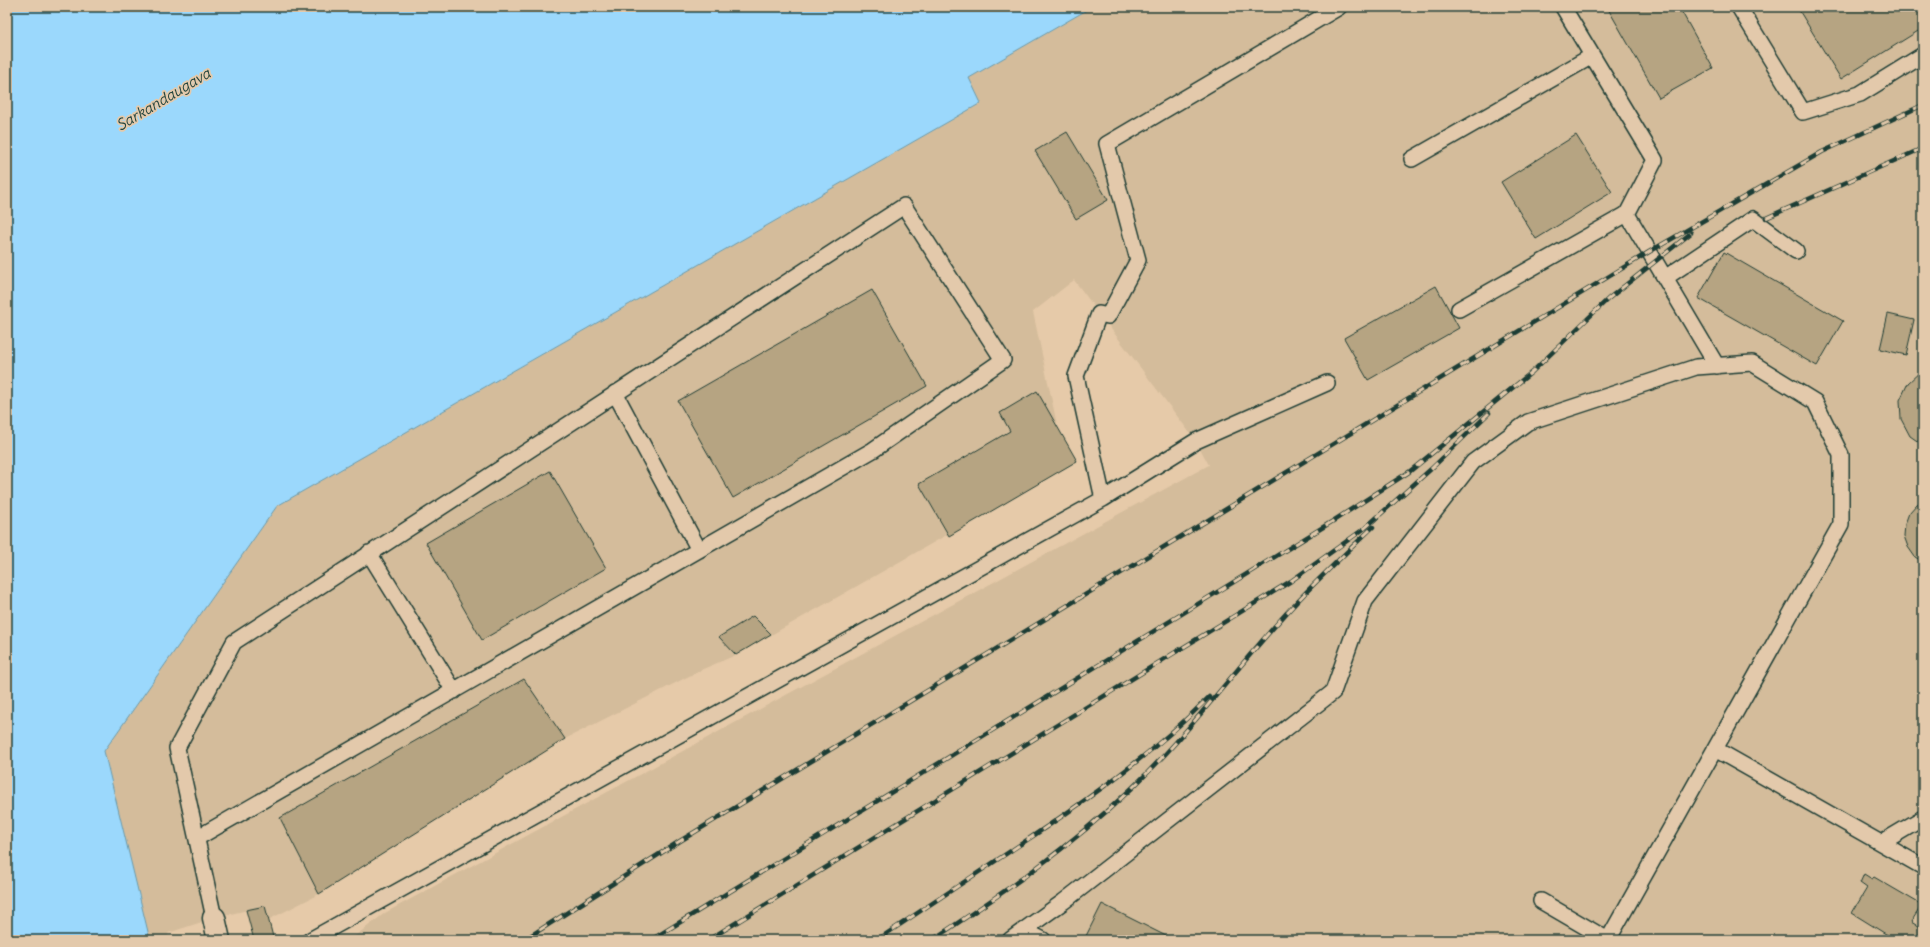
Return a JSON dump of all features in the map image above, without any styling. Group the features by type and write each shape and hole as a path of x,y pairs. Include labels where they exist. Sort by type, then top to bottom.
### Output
{"street":[{"path":"214,918 219,940"}],"lane":[{"path":"1103,499 1076,376 1099,314 1108,316 1138,260 1107,144 1338,7"},
{"path":"1459,309 1627,214 1655,160 1563,7"},
{"path":"1739,7 1802,112 1860,94 1923,55"},
{"path":"1412,158 1592,56"},
{"path":"197,838 873,450 1003,360 904,206 234,642 177,748 214,918"},
{"path":"1627,214 1717,366"},
{"path":"1665,278 1753,219 1796,251"},
{"path":"1010,940 1063,902 1333,692 1365,601 1473,462 1528,422 1696,367 1752,363 1815,402 1841,455 1841,524 1608,940 1541,901"},
{"path":"310,940 1103,499 1196,441 1327,383"},
{"path":"615,393 699,550"},
{"path":"369,553 454,691"},
{"path":"1715,748 1923,867"},
{"path":"1881,843 1923,818"},
{"path":"1024,930 1043,940"}],"shaded area":[{"path":"1092,7 1923,7 1923,940 350,940 385,913 1209,465 1196,441 1074,280 1033,312 1066,467 736,655 703,669 565,739 319,894 268,920 264,906 214,918 168,933 169,940 150,940 104,751 277,506 981,103 968,78"}],"water":[{"name":"Sarkandaugava","path":"7,7 1092,7 969,78 981,103 277,506 104,751 150,940 7,940"}],"building":[{"path":"1607,7 1679,7 1713,68 1659,98"},
{"path":"1797,7 1923,7 1923,28 1841,79"},
{"path":"1067,132 1108,200 1076,219 1035,151"},
{"path":"1576,135 1612,192 1536,239 1501,182"},
{"path":"1724,252 1843,321 1817,366 1698,298"},
{"path":"1436,286 1459,328 1368,380 1344,338"},
{"path":"872,290 927,386 733,498 678,401"},
{"path":"1888,314 1914,320 1906,355 1880,349"},
{"path":"1922,370 1923,445 1910,436 1901,419 1900,400 1908,383"},
{"path":"1037,391 1077,461 949,536 919,484 1010,431 1000,413"},
{"path":"550,471 606,568 482,640 426,543"},
{"path":"1923,501 1923,562 1915,557 1908,547 1904,536 1905,524 1909,513 1917,504"},
{"path":"753,616 771,634 736,655 719,637"},
{"path":"524,679 565,739 319,894 280,818"},
{"path":"1864,874 1872,879 1874,877 1922,905 1911,922 1923,929 1923,940 1887,940 1889,936 1852,913 1867,888 1860,883"},
{"path":"1102,904 1172,939 1084,940"},
{"path":"265,906 273,937 254,940 246,910"}],"railway":[{"path":"524,940 680,841 1649,252 1822,152 1923,105"},
{"path":"1766,218 1923,148"},
{"path":"651,940 1333,521 1409,472 1532,372 1608,299 1691,233"},
{"path":"708,940 1291,581 1365,528 1431,469 1489,413"},
{"path":"932,940 1035,869 1084,831 1131,789 1153,768 1293,606 1373,527"},
{"path":"877,940 1095,793 1165,738 1209,697"}]}
